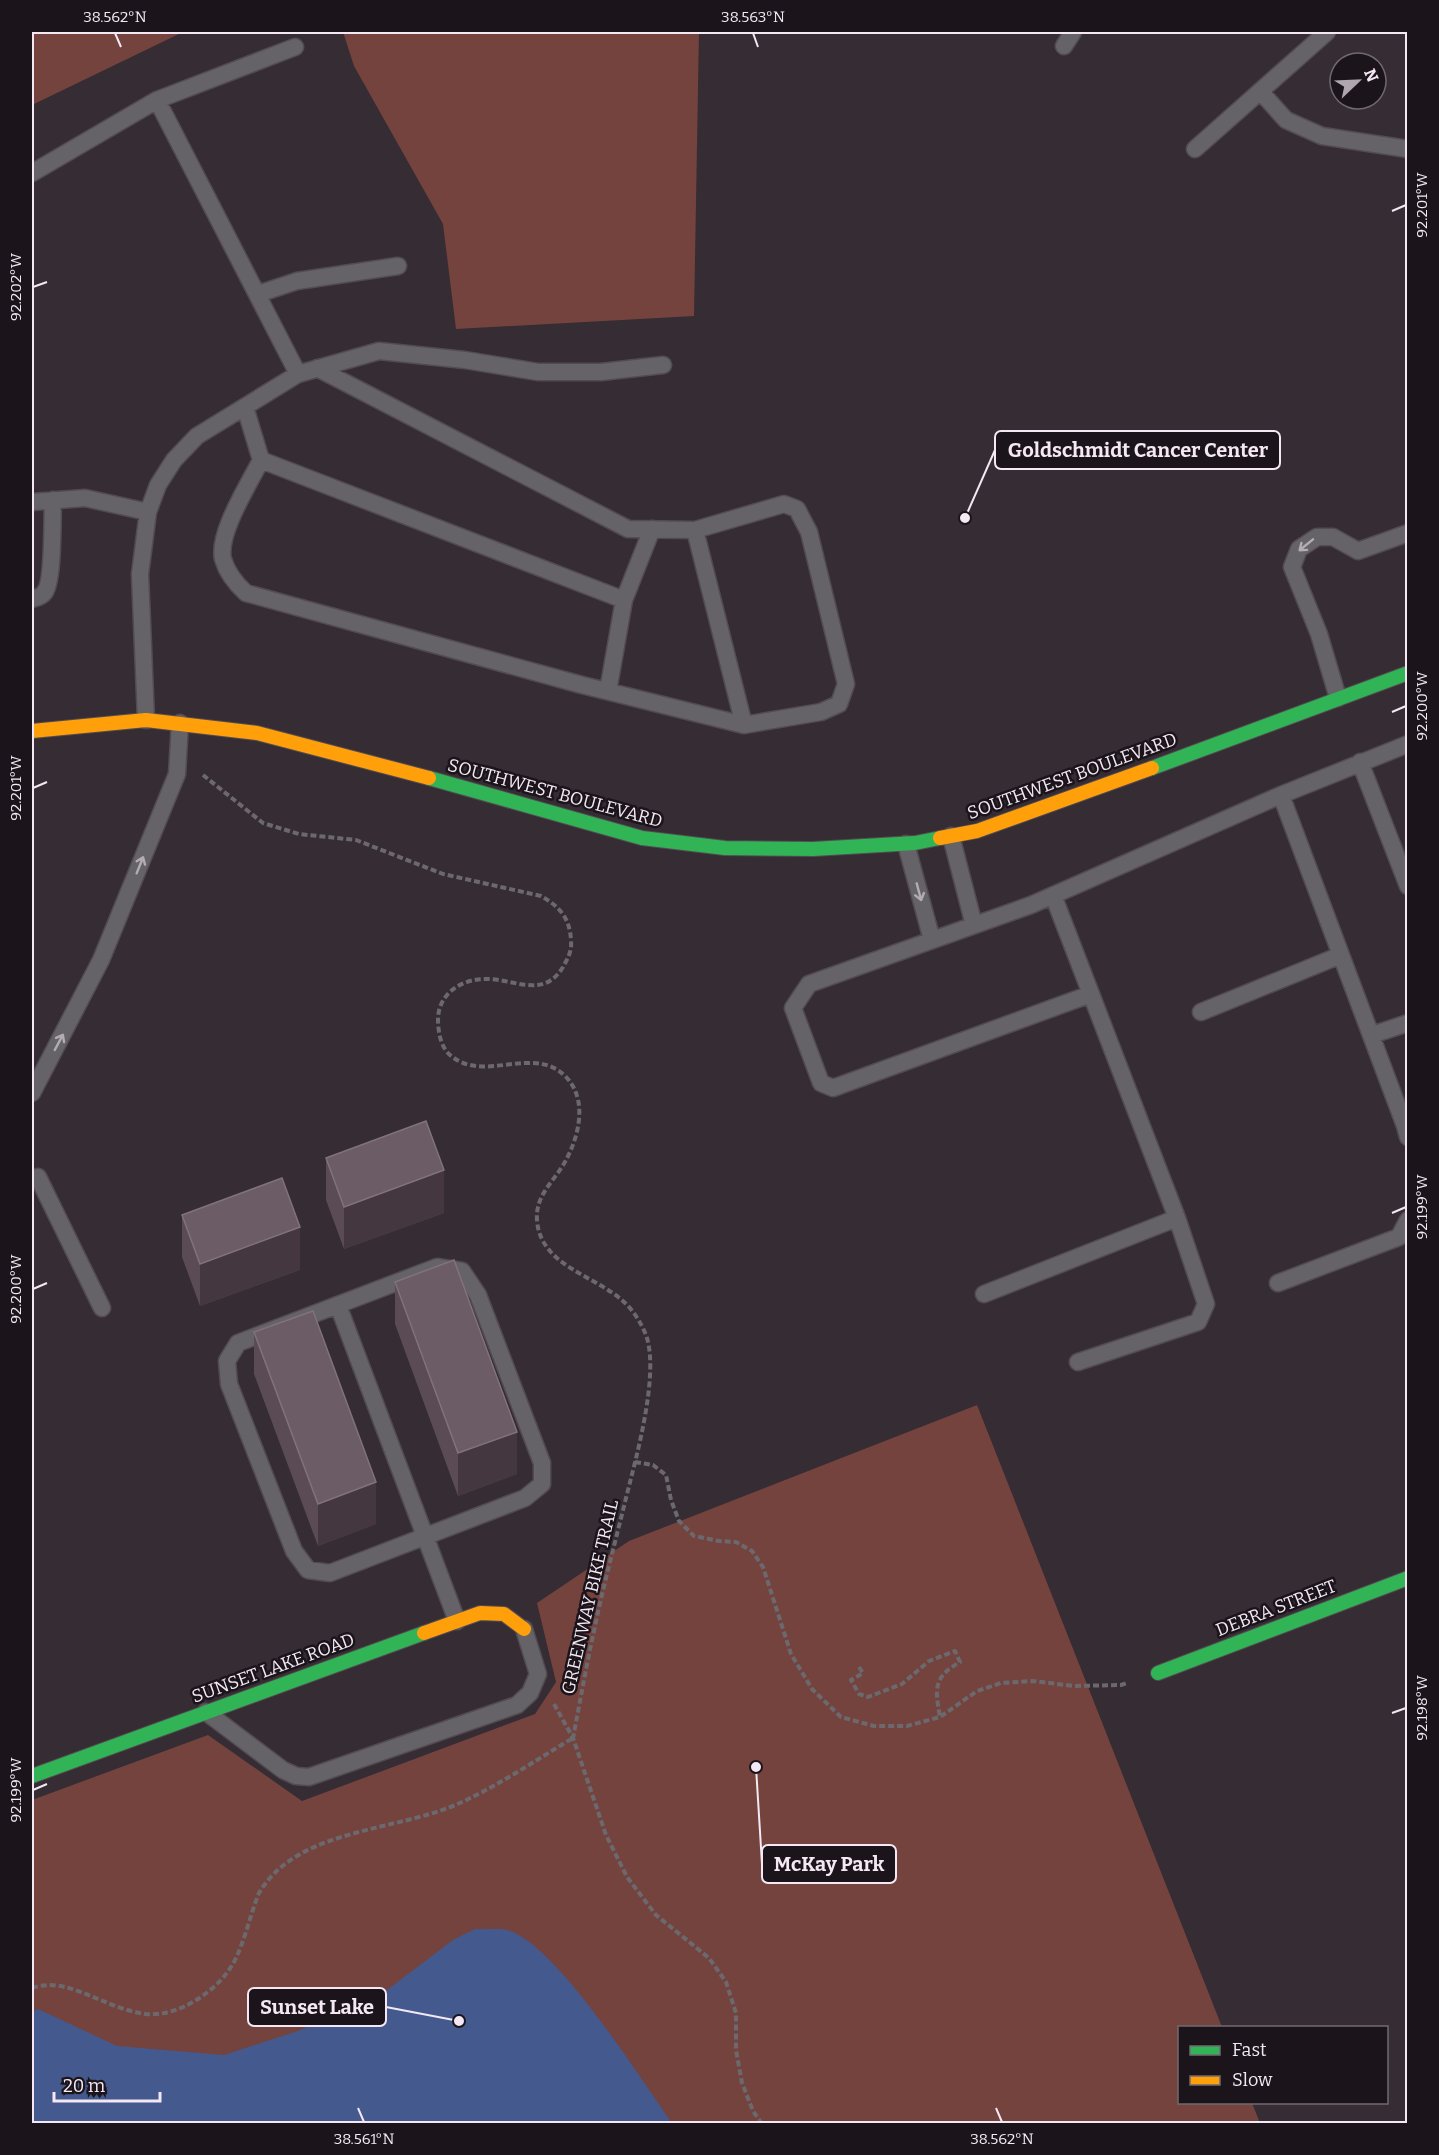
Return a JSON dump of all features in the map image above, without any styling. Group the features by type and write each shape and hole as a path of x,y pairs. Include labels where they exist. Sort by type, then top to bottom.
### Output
{"main road":[{"name":"SOUTHWEST BOULEVARD","path":"32,731 146,720 257,733 378,763 642,838 725,848 813,849 906,844 977,831 1407,673"},
{"name":"DEBRA STREET","path":"1158,1673 1407,1578"},
{"name":"SUNSET LAKE ROAD","path":"32,1776 480,1612 504,1614 524,1629"}],"lane":[{"path":"1195,149 1327,32"},
{"path":"32,173 158,100 296,47"},
{"path":"1260,91 1286,120 1322,136 1407,149"},
{"path":"158,100 298,374"},
{"path":"258,294 297,281 398,266"},
{"path":"146,720 140,574 148,512 158,485 197,436 298,374 379,351 465,360 538,372 601,372 663,364"},
{"path":"245,407 261,460 225,530 222,557 232,581 246,593 608,691 744,725 821,712 839,704 846,684 809,532 796,509 784,504 695,530 628,529 317,368"},
{"path":"261,460 624,600"},
{"path":"32,502 85,498 148,512"},
{"path":"32,598 45,593 50,580 53,500"},
{"path":"608,691 624,600 652,529"},
{"path":"695,530 744,725"},
{"path":"1338,698 1319,634 1292,567 1299,549 1317,537 1333,537 1358,551 1407,533"},
{"path":"32,1093 101,960 177,774 180,723"},
{"path":"1091,994 833,1088 821,1083 793,1008 809,984 1053,895 1281,795 1407,744"},
{"path":"1360,762 1407,886"},
{"path":"1281,795 1406,1126 1407,1137"},
{"path":"951,836 974,925"},
{"path":"906,844 932,940"},
{"path":"1053,895 1177,1218 1206,1304 1198,1322 1078,1362"},
{"path":"1201,1012 1341,956"},
{"path":"1372,1035 1407,1023"},
{"path":"34,1173 102,1308"},
{"path":"984,1294 1177,1218"},
{"path":"1278,1283 1399,1237 1407,1220"},
{"path":"437,1267 462,1271 478,1295 542,1462 542,1484 525,1498 425,1537 330,1574 308,1570 294,1551 229,1383 227,1361 238,1343 437,1267"},
{"path":"338,1305 457,1621"},
{"path":"205,1711 284,1770 296,1776 309,1777 517,1706 530,1693 538,1674 524,1629"}],"path":[{"name":"GREENWAY BIKE TRAIL","path":"177,774 203,775 263,823 299,834 356,840 443,874 541,896 556,905 565,915 571,932 572,950 561,971 544,984 533,986 486,979 466,982 451,990 442,1001 438,1015 439,1036 448,1054 465,1064 483,1068 533,1063 549,1066 563,1074 575,1089 580,1111 577,1131 566,1161 546,1188 538,1204 537,1219 542,1241 556,1259 624,1301 638,1318 647,1338 650,1375 646,1410 594,1631 573,1738"},
{"path":"635,1462 652,1465 666,1475 671,1500 679,1521 694,1536 736,1542 752,1551 763,1567 791,1654 812,1689 841,1717 874,1726 907,1726 940,1717 976,1690 1001,1683 1033,1681 1074,1686 1121,1685 1158,1673"},
{"path":"859,1667 862,1673 851,1680 860,1694 868,1696 902,1684 929,1661 955,1651 960,1662 945,1670 935,1691 940,1717"},
{"path":"32,1988 41,1985 62,1985 128,2010 146,2014 164,2014 180,2008 196,2000 215,1985 233,1964 259,1893 269,1879 286,1863 301,1853 332,1840 429,1815 461,1803 573,1738 606,1835 627,1877 656,1915 709,1958 726,1982 736,2013 736,2050 742,2084 753,2112 762,2124"}],"shaded area":[{"path":"32,32 183,32 32,105"},
{"path":"343,32 699,32 694,316 456,329 443,224 354,66"},
{"path":"977,1405 1222,2026 1178,2026 1178,2104 1252,2104 1260,2123 32,2124 32,1800 208,1735 302,1801 535,1714 556,1682 537,1603 629,1541"}],"water":[{"path":"475,1929 507,1930 527,1940 549,1959 596,2015 672,2123 32,2123 32,2012 38,2009 117,2046 224,2055 298,2031 387,1990 453,1940"}],"building":[{"path":"426,1121 444,1170 344,1207 326,1158"},
{"path":"282,1178 300,1227 200,1264 182,1215"},
{"path":"454,1260 517,1432 458,1453 395,1282"},
{"path":"313,1311 376,1482 318,1504 254,1332"}],"traffic: fast":[{"path":"1152,768 1408,673"},
{"path":"429,778 642,838 725,848 813,849 915,843 940,838"},
{"path":"1158,1673 1408,1578"},
{"path":"32,1776 424,1633"}],"traffic: slow":[{"path":"32,731 146,720 257,733 429,778"},
{"path":"940,838 977,831 1152,768"},
{"path":"424,1633 480,1613 504,1614 524,1629"}],"place":[{"name":"Goldschmidt Cancer Center","path":"965,518"},
{"name":"McKay Park","path":"756,1767"},
{"name":"Sunset Lake","path":"459,2021"}]}
